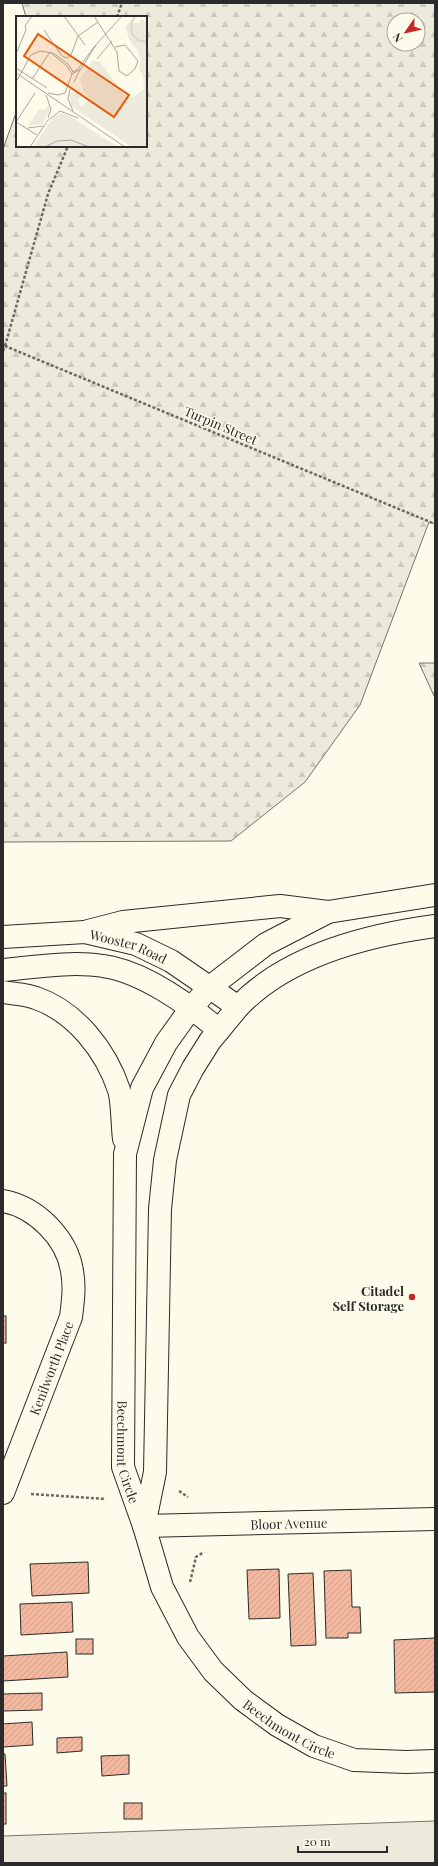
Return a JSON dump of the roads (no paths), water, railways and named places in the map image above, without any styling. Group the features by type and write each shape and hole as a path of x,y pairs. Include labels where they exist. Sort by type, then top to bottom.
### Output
{"main road":[{"path":"85,932 123,922 280,906 328,912 435,895"},
{"name":"Beechmont Circle","path":"328,912 266,944 210,987 191,1008 166,1044 142,1088 125,1154 123,1467 144,1526 162,1587 188,1637 213,1671 243,1700 277,1725 314,1746 354,1760 406,1762 435,1760"},
{"path":"144,1526 155,1472 160,1209 165,1160 179,1095 193,1068 219,1030 246,998 273,977 313,958 358,941 435,926"},
{"name":"Wooster Road","path":"3,937 85,932 136,944 171,961 238,1007"},
{"name":"Wooster Road","path":"3,970 64,965 103,966 134,974 191,1008 219,1030"},
{"path":"3,992 35,997 59,1009 81,1026 109,1066 119,1092 125,1154"},
{"name":"Kenilworth Place","path":"3,1201 11,1202 36,1215 56,1234 72,1269 74,1288 71,1317 3,1493"},
{"name":"Bloor Avenue","path":"144,1526 435,1519"}],"place":[{"name":"Citadel Self Storage","path":"412,1297"}]}
